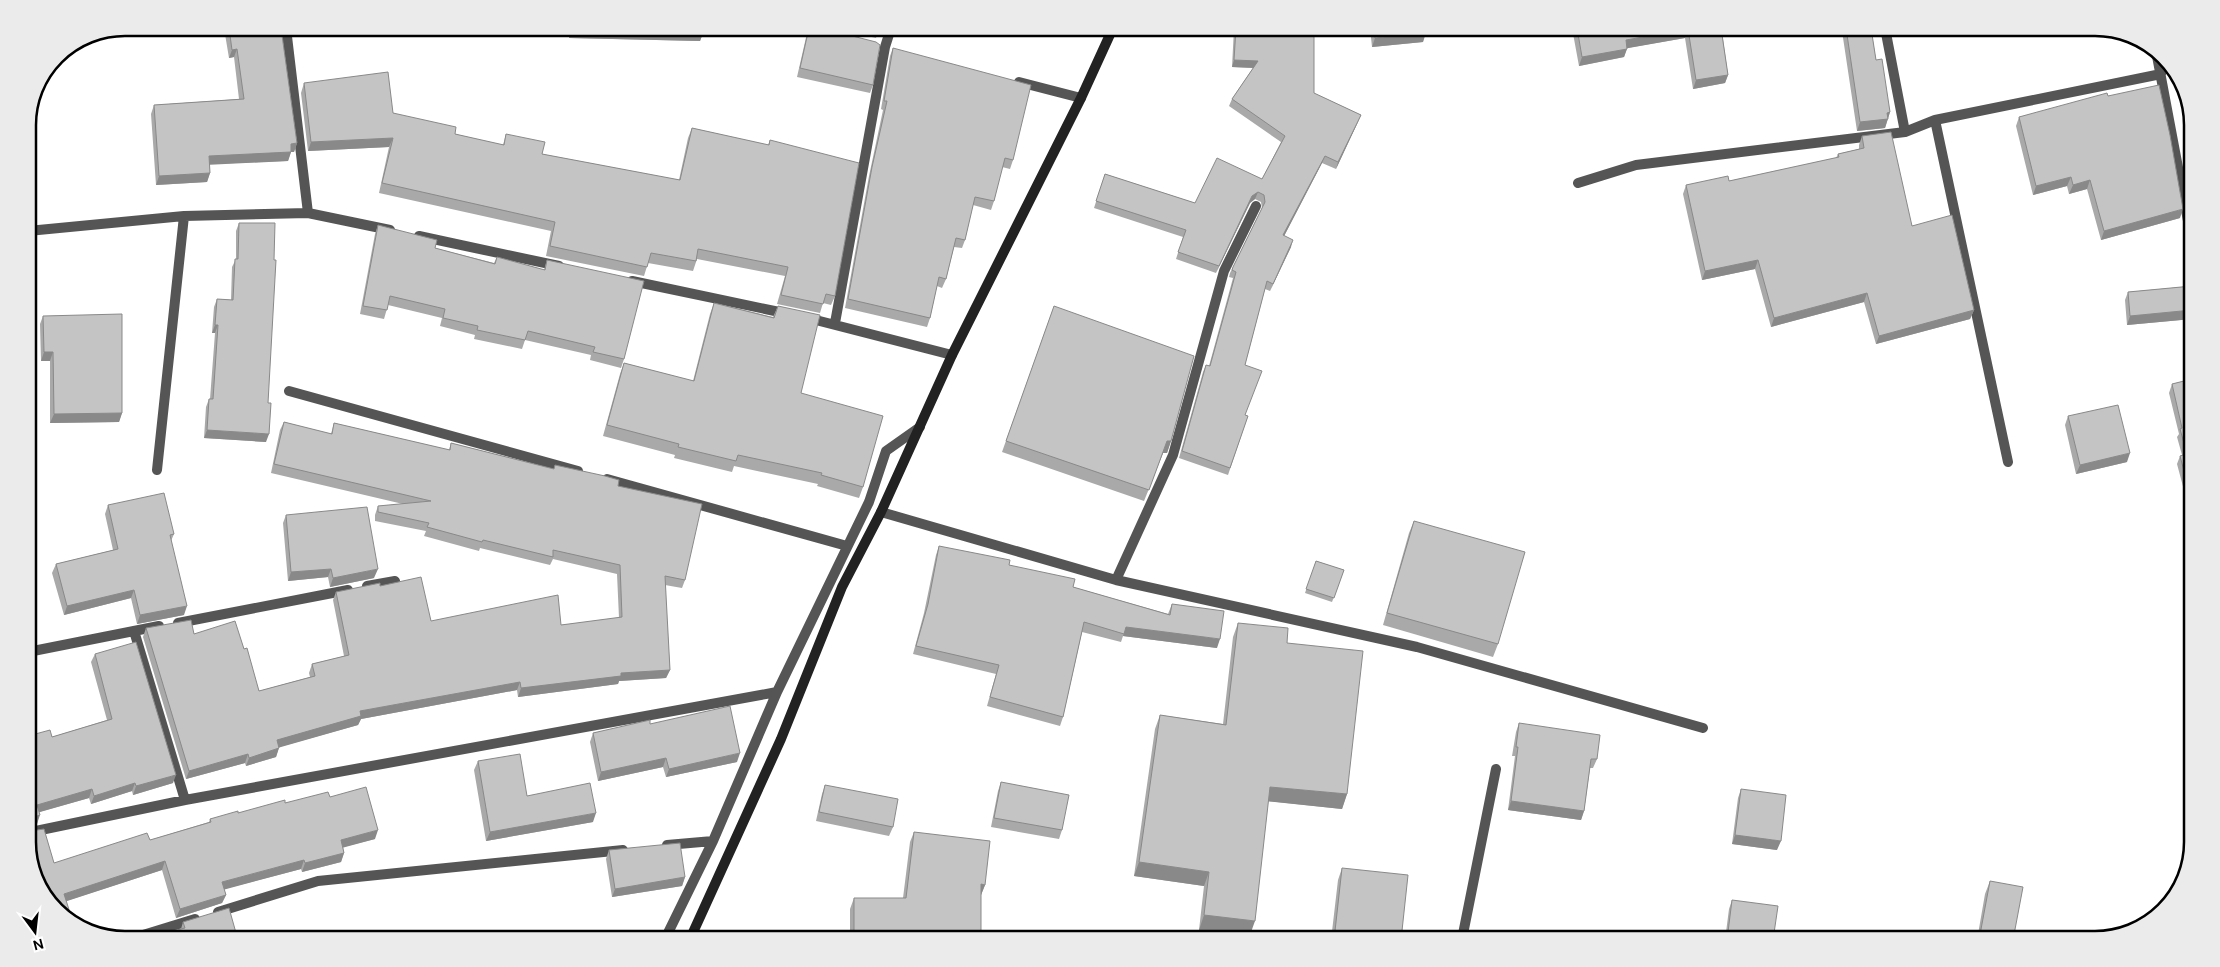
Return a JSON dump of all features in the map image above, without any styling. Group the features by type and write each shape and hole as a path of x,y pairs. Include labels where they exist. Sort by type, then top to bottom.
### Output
{"street":[{"path":"287,36 308,213"},
{"path":"835,324 888,36"},
{"path":"694,931 780,739 842,587 881,512 952,355 1081,98 1109,36"},
{"path":"1887,36 1905,132"},
{"path":"2158,63 2184,199"},
{"path":"1578,183 1636,165 1905,132 1935,120 2161,74"},
{"path":"1006,78 1081,98"},
{"path":"1935,120 2008,462"},
{"path":"1116,580 1173,455 1224,271 1256,206"},
{"path":"36,230 184,216 308,213 571,268"},
{"path":"157,470 184,216"},
{"path":"620,278 835,324 952,355"},
{"path":"290,391 846,546"},
{"path":"668,931 713,840 777,692 846,546 869,502 886,452 920,427"},
{"path":"881,512 1116,580 1417,647 1703,728"},
{"path":"36,650 395,581"},
{"path":"134,631 185,800"},
{"path":"36,831 185,800 777,692"},
{"path":"1464,931 1496,769"},
{"path":"654,847 713,840"},
{"path":"159,931 318,881 634,849"}],"building":[{"path":"230,36 282,36 297,143 291,144 291,152 209,156 210,173 159,176 154,105 244,99 237,49 232,50"},
{"path":"807,36 852,36 876,42 880,45 873,85 800,68"},
{"path":"1236,36 1314,36 1314,93 1361,115 1338,162 1325,156 1283,235 1293,240 1273,284 1267,281 1245,365 1262,371 1245,415 1248,416 1230,468 1182,451 1206,365 1210,366 1236,272 1232,270 1265,202 1264,195 1258,192 1252,196 1219,266 1178,252 1186,230 1096,201 1105,174 1195,203 1217,158 1262,179 1285,136 1232,99 1258,61 1234,60"},
{"path":"1375,36 1395,36 1375,38"},
{"path":"1578,36 1649,36 1626,40 1627,49 1582,57"},
{"path":"1689,36 1722,36 1728,75 1696,80"},
{"path":"1847,36 1872,36 1876,60 1882,59 1890,112 1887,113 1888,119 1860,122"},
{"path":"893,48 1031,85 1013,160 1005,158 994,201 975,197 965,240 956,238 946,279 939,277 930,318 848,299 872,167 887,101 884,101"},
{"path":"388,72 393,113 456,127 455,134 504,145 506,134 545,142 542,154 680,180 692,128 769,145 770,140 859,163 835,296 826,294 823,304 781,295 788,267 698,249 696,261 651,253 647,267 550,246 555,222 382,183 393,138 311,142 304,83"},
{"path":"2159,85 2183,209 2104,231 2090,180 2073,185 2071,177 2036,186 2019,117 2107,93 2108,96"},
{"path":"1891,132 1912,226 1952,215 1974,310 1879,336 1867,293 1774,318 1758,260 1705,271 1686,185 1728,176 1729,181 1839,157 1838,154 1864,148 1862,136"},
{"path":"239,223 275,223 274,260 276,260 268,403 271,403 269,434 207,430 209,399 213,399 218,325 215,325 217,299 233,300 235,259 238,259"},
{"path":"378,225 437,240 435,248 495,264 497,257 545,270 547,260 644,281 624,359 593,352 595,347 528,331 525,340 477,330 478,326 443,318 445,309 390,296 387,310 363,306"},
{"path":"2184,287 2184,311 2130,316 2128,292"},
{"path":"714,303 774,318 778,306 820,315 801,393 883,416 863,487 821,475 822,473 738,455 736,461 678,447 679,444 607,425 624,363 694,381"},
{"path":"1054,306 1194,356 1171,441 1167,441 1149,490 1006,441"},
{"path":"122,314 122,413 54,414 53,352 44,352 43,316"},
{"path":"2184,381 2184,443 2180,429 2182,428 2172,384"},
{"path":"2118,405 2130,453 2080,465 2068,416"},
{"path":"284,422 332,434 334,423 450,450 451,443 554,469 555,465 605,476 619,480 618,486 702,504 685,580 665,576 670,670 621,673 621,676 521,688 520,682 360,711 361,716 277,740 279,748 249,758 248,754 189,771 146,628 191,620 194,634 235,621 244,649 247,648 259,691 315,676 312,664 349,655 336,592 380,583 380,586 421,577 431,621 558,595 561,625 622,617 620,565 553,550 553,557 483,540 482,542 427,527 429,523 378,512 378,506 431,501 274,464"},
{"path":"2184,455 2184,471 2180,456"},
{"path":"164,493 174,534 170,535 187,606 140,615 134,590 67,606 56,564 118,549 108,505"},
{"path":"367,507 378,569 333,578 331,569 291,572 286,515"},
{"path":"1414,521 1525,552 1498,644 1387,613"},
{"path":"939,546 1010,560 1009,565 1075,579 1073,587 1170,615 1172,604 1224,611 1220,639 1126,627 1124,634 1084,622 1063,717 990,697 999,665 916,646 928,604"},
{"path":"1316,561 1344,570 1334,598 1306,589"},
{"path":"1238,623 1288,628 1287,643 1363,651 1347,794 1270,787 1255,921 1204,915 1209,872 1139,862 1160,715 1226,725"},
{"path":"136,642 176,775 136,786 135,783 94,796 92,789 37,805 40,815 36,816 36,734 50,730 52,737 112,719 95,654"},
{"path":"730,706 740,753 669,769 666,758 601,772 593,733 650,720 650,724"},
{"path":"1519,723 1600,735 1597,759 1591,759 1584,811 1511,801"},
{"path":"520,754 527,796 590,783 596,813 490,832 478,761"},
{"path":"1001,782 1069,795 1062,830 994,818"},
{"path":"825,785 898,799 893,827 819,812"},
{"path":"366,787 378,830 341,840 344,853 305,863 304,860 222,882 226,895 180,909 165,861 64,894 69,911 51,891 45,881 38,859 36,830 44,829 54,863 147,833 150,840 211,822 210,819 238,811 238,813 285,800 285,803 328,792 330,797"},
{"path":"1741,789 1786,795 1781,841 1735,835"},
{"path":"914,832 990,841 985,885 981,884 981,931 854,931 854,898 906,898"},
{"path":"680,843 685,877 615,889 609,850"},
{"path":"1342,868 1408,875 1402,931 1335,931"},
{"path":"1990,881 2023,887 2015,931 1981,931"},
{"path":"1732,900 1778,906 1774,931 1728,931"},
{"path":"229,908 235,931 172,931 185,928 183,922"}]}
